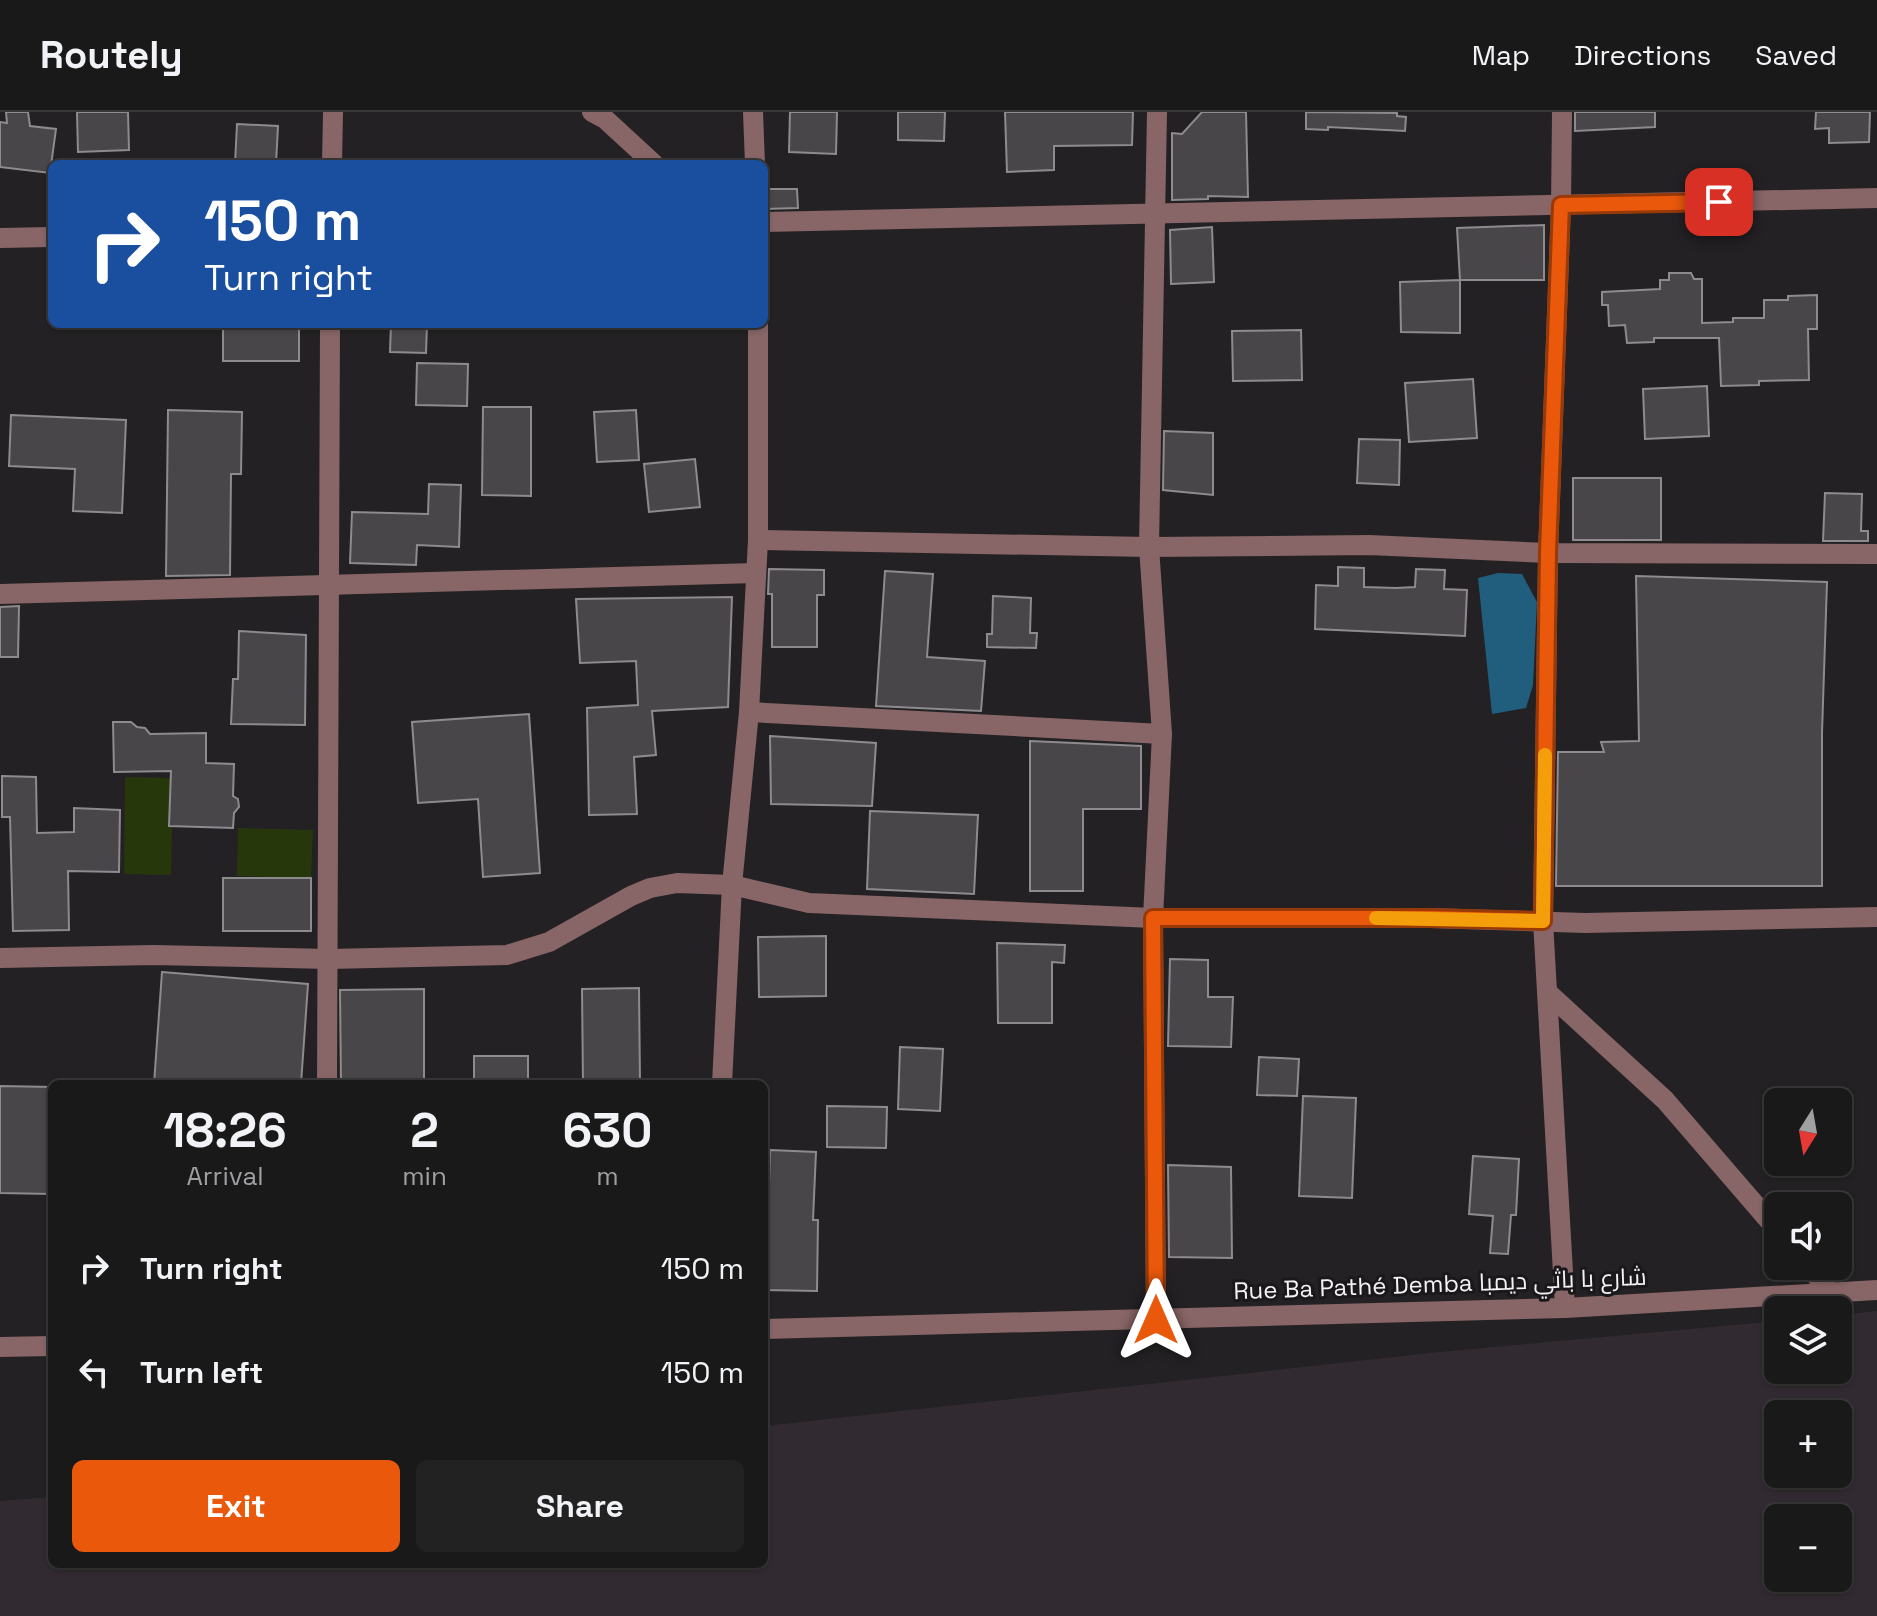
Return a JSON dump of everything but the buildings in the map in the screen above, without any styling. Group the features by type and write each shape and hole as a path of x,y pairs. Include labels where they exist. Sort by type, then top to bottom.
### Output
{"street":[{"path":"332,160 333,112"},
{"path":"592,112 605,119 650,160"},
{"path":"753,112 755,160"},
{"path":"1156,1320 1153,918 1162,734 1149,547 1157,112"},
{"path":"1562,112 1548,553 1543,921 1565,1308"},
{"path":"768,222 1877,198"},
{"path":"0,238 48,237"},
{"path":"327,1080 330,328"},
{"path":"722,1080 732,885 749,712 758,540 758,328"},
{"path":"758,540 1149,547 1369,545 1548,553 1877,554"},
{"path":"0,594 756,573"},
{"path":"749,712 1162,734"},
{"path":"0,958 154,955 329,959 507,955 549,942 631,896 650,888 677,883 732,885 809,903 1153,918 1543,921 1877,917"},
{"path":"1547,992 1665,1100 1764,1215"},
{"path":"1820,1280 1831,1293"},
{"name":"Rue Ba Pathé Demba شارع با باثي ديمبا","path":"768,1329 1565,1308 1877,1290"},
{"path":"0,1347 48,1346"}],"shaded area":[{"path":"1877,1311 1877,1616 0,1616 0,1501 48,1497 48,1568 768,1568 768,1426 1440,1352 1764,1322 1764,1384 1852,1384 1852,1314"}],"green space":[{"path":"125,777 173,778 171,875 124,874"},
{"path":"238,828 313,830 311,878 237,876"}],"water":[{"path":"1498,573 1522,574 1537,602 1533,685 1526,708 1492,714 1478,578"}],"slow traffic":[{"path":"1376,918 1543,921 1545,755"}],"route":[{"path":"1156,1320 1153,918 1543,921 1548,553 1561,205 1719,202"}]}
